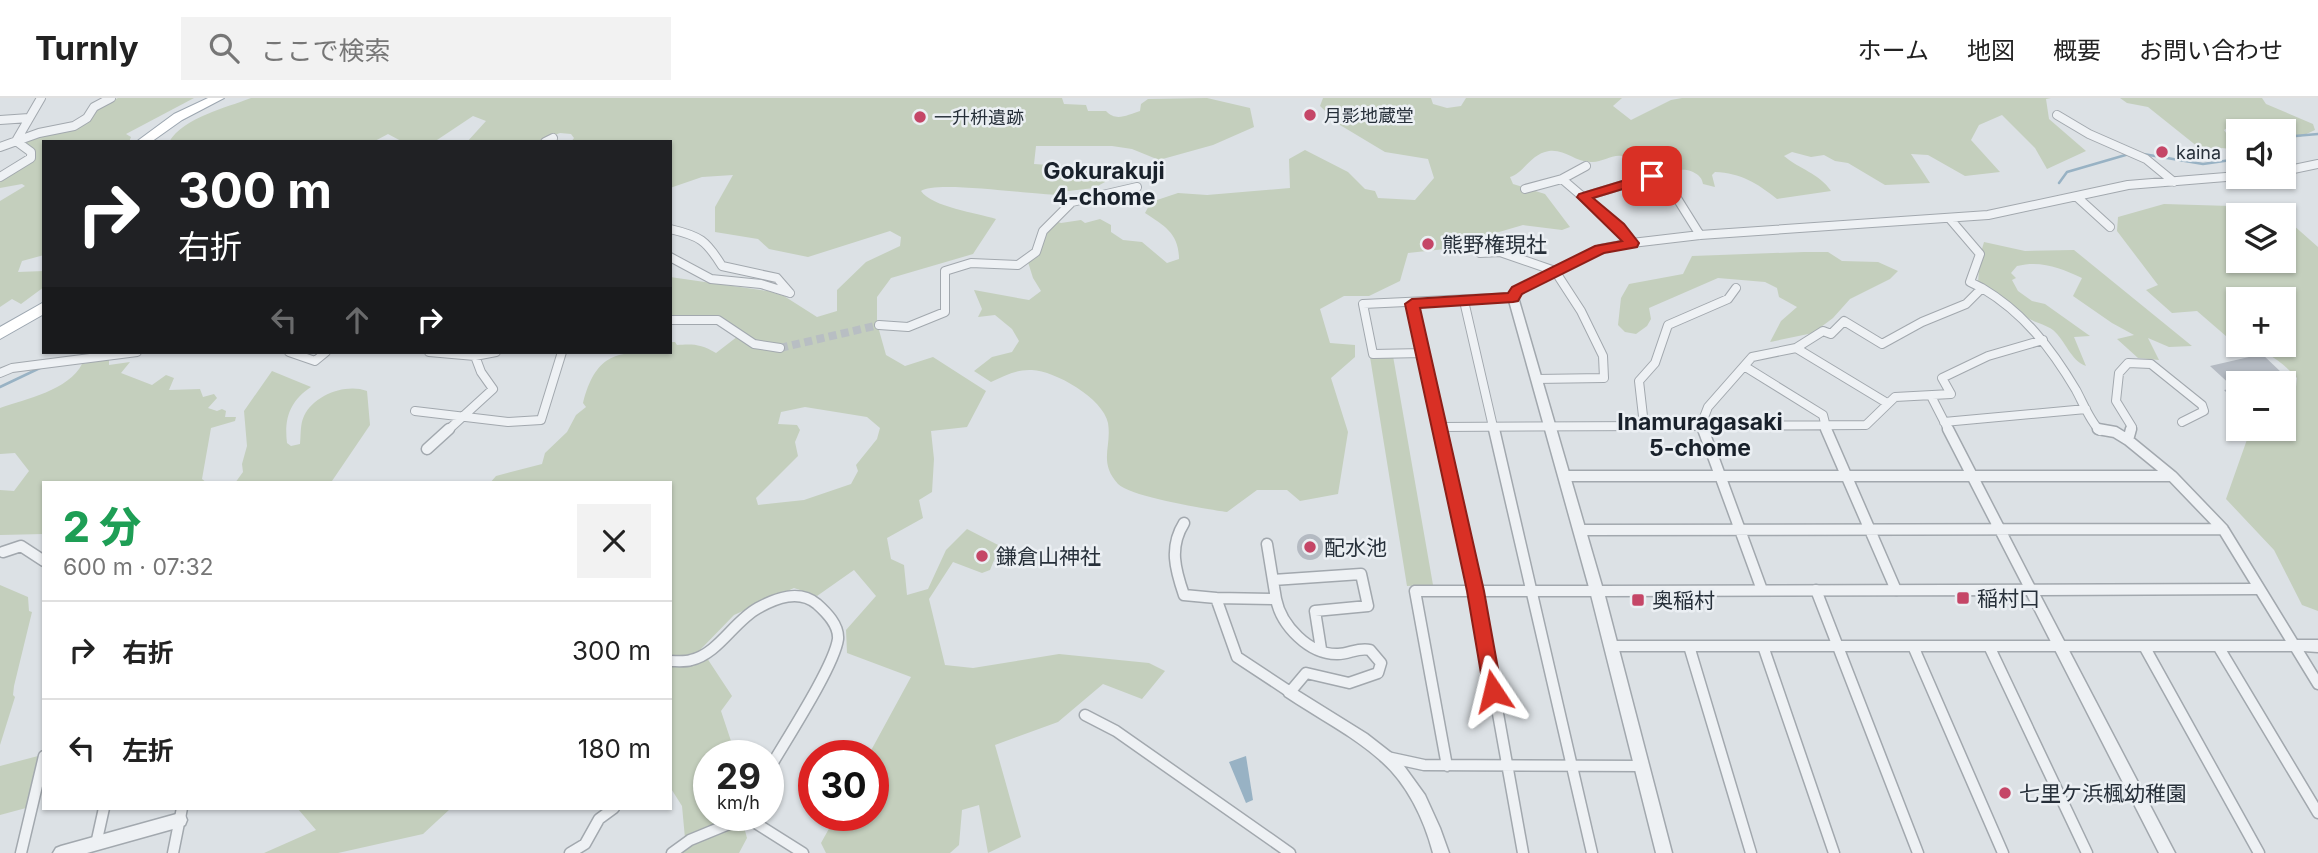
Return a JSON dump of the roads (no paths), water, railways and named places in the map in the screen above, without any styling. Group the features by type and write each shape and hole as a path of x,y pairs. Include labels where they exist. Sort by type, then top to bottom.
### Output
{"main road":[{"path":"145,140 178,117 218,98"},
{"path":"0,334 42,308"}],"street":[{"path":"16,141 41,98"},
{"path":"0,147 74,126 87,118 99,98"},
{"path":"94,107 111,98"},
{"path":"2057,115 2134,154 2174,182"},
{"path":"0,120 29,118"},
{"path":"550,140 554,138"},
{"path":"0,177 31,158 31,152 16,141"},
{"path":"2296,169 2318,164"},
{"path":"1525,189 1562,178 1586,166"},
{"path":"1583,197 1652,176 1684,204 1688,219 1700,234"},
{"path":"1664,853 1597,591 1513,297 1517,290 1600,249 1632,243 1700,234 1950,219 2008,212 2128,186 2226,177"},
{"path":"1562,178 1619,227 1632,243"},
{"path":"878,325 908,327 945,312 945,271 971,263 1024,263 1036,252 1043,231 1072,202 1137,187"},
{"path":"2077,197 2110,228"},
{"path":"1950,219 1980,254 1970,282 1999,296 2043,340 2099,431 2115,432 2128,440 2172,476 2223,529 2257,589 2318,684"},
{"path":"672,229 696,235 714,251 722,266 777,278 786,285 790,293 761,284 710,279 672,258"},
{"path":"1480,253 1500,252 1555,271 1581,311 1603,356 1604,378 1536,379"},
{"path":"1644,425 1639,381 1655,363 1668,325 1728,299 1736,288"},
{"path":"1762,590 1701,425 1708,407 1752,357 1796,348 1823,331 1830,334 1843,321 1882,344 1922,322 1966,303 1982,288"},
{"path":"1423,353 1373,354 1363,304 1412,304 1513,297"},
{"path":"1464,301 1592,853"},
{"path":"1412,304 1476,591 1523,853"},
{"path":"672,320 718,320 754,344 780,348"},
{"path":"1441,427 1866,425 1895,397 1951,394 1942,378 1989,356 2043,340"},
{"path":"1796,348 1887,403"},
{"path":"0,373 12,368 78,356 108,354"},
{"path":"295,354 315,361 324,354"},
{"path":"452,354 486,354"},
{"path":"415,411 508,422 541,420 561,354"},
{"path":"427,449 493,389 475,356"},
{"path":"2128,440 2132,427 2116,401 2119,373 2128,363 2151,364 2202,405 2204,411 2182,422"},
{"path":"1744,366 1823,415 1825,426 1896,590"},
{"path":"1931,396 2167,853"},
{"path":"1944,422 2086,408"},
{"path":"1564,476 2172,476"},
{"path":"1184,523 1176,534 1173,548 1173,564 1184,595 1276,599"},
{"path":"1579,530 2223,529"},
{"path":"1267,544 1280,617 1307,642 1321,649 1333,654 1362,648 1374,653 1381,663 1374,676 1349,683 1306,673 1290,692"},
{"path":"2,552 21,545 42,560"},
{"path":"1273,580 1361,574 1368,606 1315,611 1321,649"},
{"path":"1447,766 1415,591 2257,589"},
{"path":"1816,590 1918,853"},
{"path":"672,661 692,660 706,653 755,609 774,600 792,596 811,599 831,616 838,638 827,668 784,743"},
{"path":"1216,598 1237,657 1387,757 1411,788 1430,820 1441,853"},
{"path":"1611,646 2318,646"},
{"path":"1689,646 1751,853"},
{"path":"1763,646 1834,853"},
{"path":"1913,646 2003,853"},
{"path":"1989,646 2087,853"},
{"path":"2144,646 2259,853"},
{"path":"2218,646 2318,813"},
{"path":"1085,715 1116,731 1290,853"},
{"path":"1387,757 1424,765 1447,766 1641,766"},
{"path":"21,853 42,764"},
{"path":"95,849 104,810"},
{"path":"570,853 585,844 599,820 612,810"},
{"path":"61,853 95,849 181,814"},
{"path":"173,853 181,814"},
{"path":"672,853 690,840 711,831"},
{"path":"769,831 803,853"}],"water":[{"path":"1246,756 1253,800 1246,803 1229,762"}],"waterway":[{"path":"2296,136 2318,134"},
{"path":"2059,183 2067,172 2129,154"},
{"path":"2143,154 2203,164 2226,161"},
{"path":"86,355 91,354"},
{"path":"0,387 42,367"}],"tunnel":[{"path":"780,348 879,325"}],"place":[{"name":"月影地蔵堂","path":"1310,115"},
{"name":"一升枡遺跡","path":"920,117"},
{"name":"kaina","path":"2162,152"},
{"name":"熊野権現社","path":"1428,244"},
{"name":"配水池","path":"1310,547"},
{"name":"鎌倉山神社","path":"982,556"},
{"name":"稲村口","path":"1963,598"},
{"name":"奥稲村","path":"1638,600"},
{"name":"七里ケ浜楓幼稚園","path":"2005,793"}],"district":[{"name":"Gokurakuji 4-chome","path":"1104,184"},
{"name":"Inamuragasaki 5-chome","path":"1700,435"}]}
